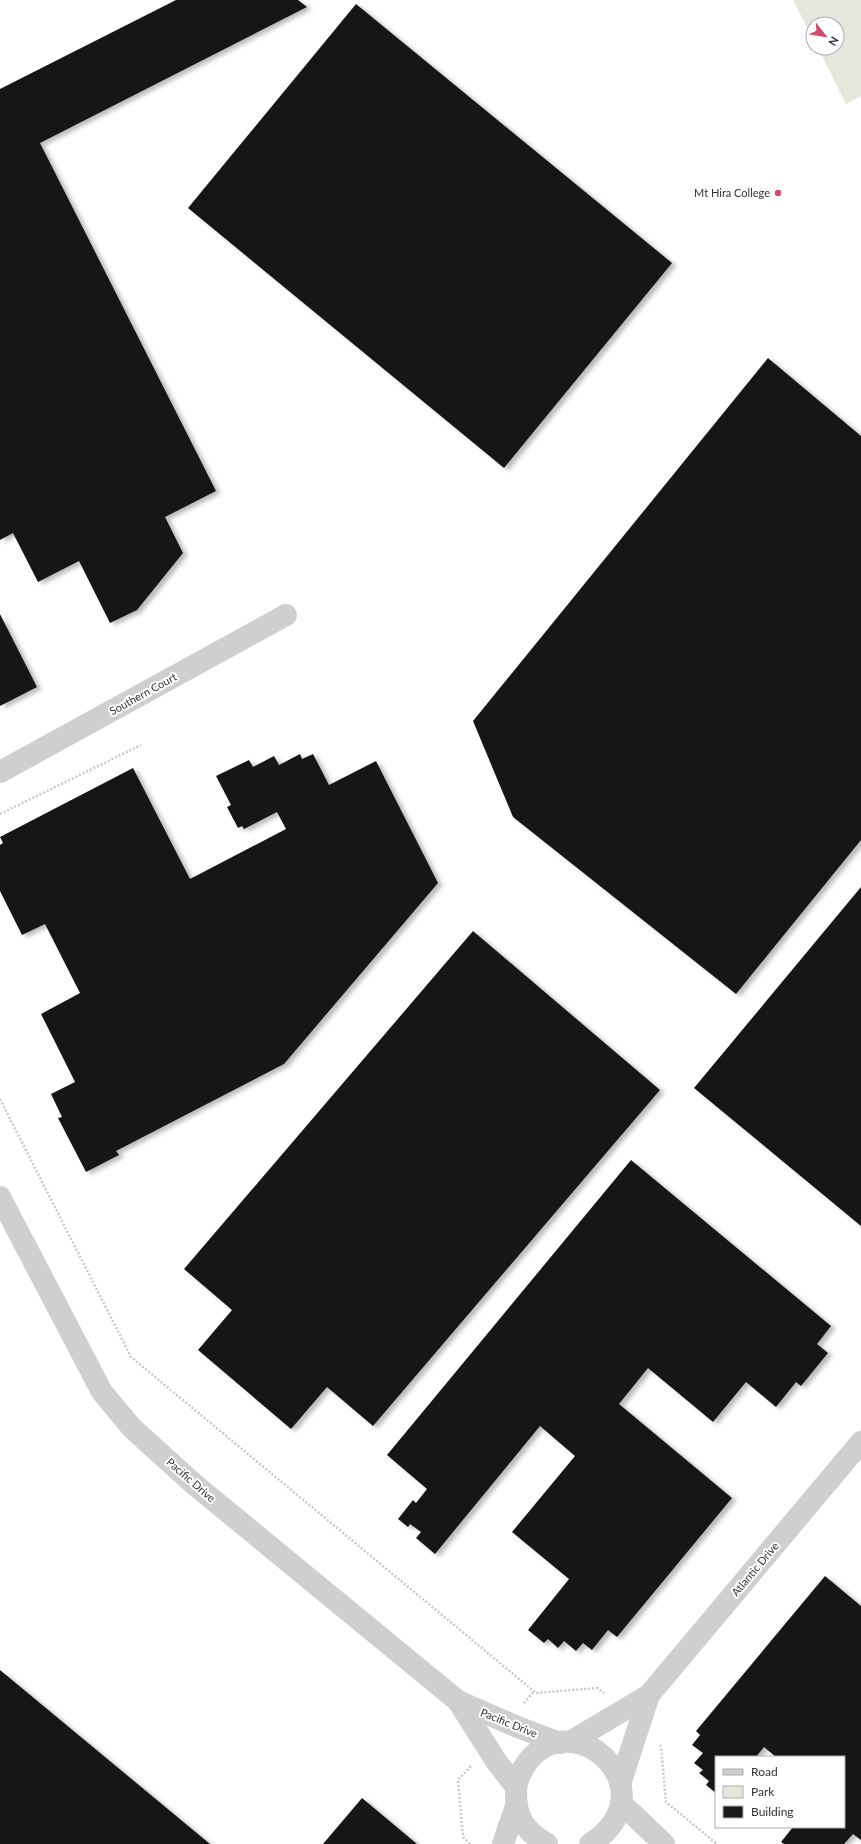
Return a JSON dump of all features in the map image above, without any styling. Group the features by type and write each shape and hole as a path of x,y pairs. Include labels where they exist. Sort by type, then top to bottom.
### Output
{"street":[{"name":"Southern Court","path":"0,772 286,615"},
{"name":"Pacific Drive","path":"0,1197 102,1392 132,1428 195,1485 458,1701 520,1728 565,1743 588,1746 604,1756 616,1770 621,1794"},
{"name":"Atlantic Drive","path":"516,1796 522,1769 533,1755 549,1746 565,1743 649,1695 861,1442"},
{"name":"Atlantic Drive","path":"590,1844 604,1835 615,1820 649,1695"},
{"name":"Pacific Drive","path":"458,1701 516,1796 521,1821 533,1836 547,1844"},
{"path":"621,1794 664,1844"},
{"path":"503,1844 516,1796"}],"path":[{"path":"0,814 141,745"},
{"path":"0,1099 131,1357 536,1693 597,1688 622,1711"},
{"path":"640,1724 662,1747 666,1802 717,1844"}],"green space":[{"path":"793,0 861,0 861,96 846,104 822,56 845,56 845,16 805,16 805,23"}],"building":[{"path":"176,0 298,0 307,7 40,143 216,491 165,517 183,553 137,610 110,623 79,561 38,582 13,533 0,540 0,89"},
{"path":"356,4 672,263 504,468 188,208"},
{"path":"768,358 861,436 861,840 736,994 513,817 473,721"},
{"path":"0,614 37,687 0,706"},
{"path":"300,754 302,759 313,754 329,785 376,761 438,883 284,1064 116,1151 119,1155 86,1172 58,1118 62,1117 51,1094 75,1082 41,1014 80,993 45,924 22,935 0,891 0,845 3,843 0,837 133,768 190,879 286,829 277,812 244,829 242,826 238,828 227,807 231,805 216,776 249,760 253,767 274,756 279,765"},
{"path":"861,887 861,1226 694,1088"},
{"path":"473,931 660,1090 373,1426 327,1387 291,1429 198,1350 232,1310 184,1269"},
{"path":"631,1160 831,1326 817,1344 828,1353 801,1386 796,1382 776,1407 746,1382 713,1422 648,1368 619,1404 732,1498 617,1637 608,1630 592,1650 583,1643 576,1651 564,1641 558,1648 548,1639 544,1643 528,1630 569,1579 512,1532 575,1456 540,1426 435,1554 416,1538 421,1532 410,1524 408,1527 398,1519 413,1500 416,1503 427,1489 387,1455"},
{"path":"825,1576 861,1606 861,1840 853,1834 844,1844 784,1844 781,1842 792,1828 845,1828 845,1756 775,1756 764,1747 757,1756 715,1756 715,1792 706,1785 709,1781 699,1773 703,1770 694,1763 703,1753 692,1745 700,1735 696,1731"},
{"path":"0,1670 210,1844 0,1844"},
{"path":"362,1798 417,1844 323,1844"}],"place":[{"name":"Mt Hira College","path":"778,193"}]}
